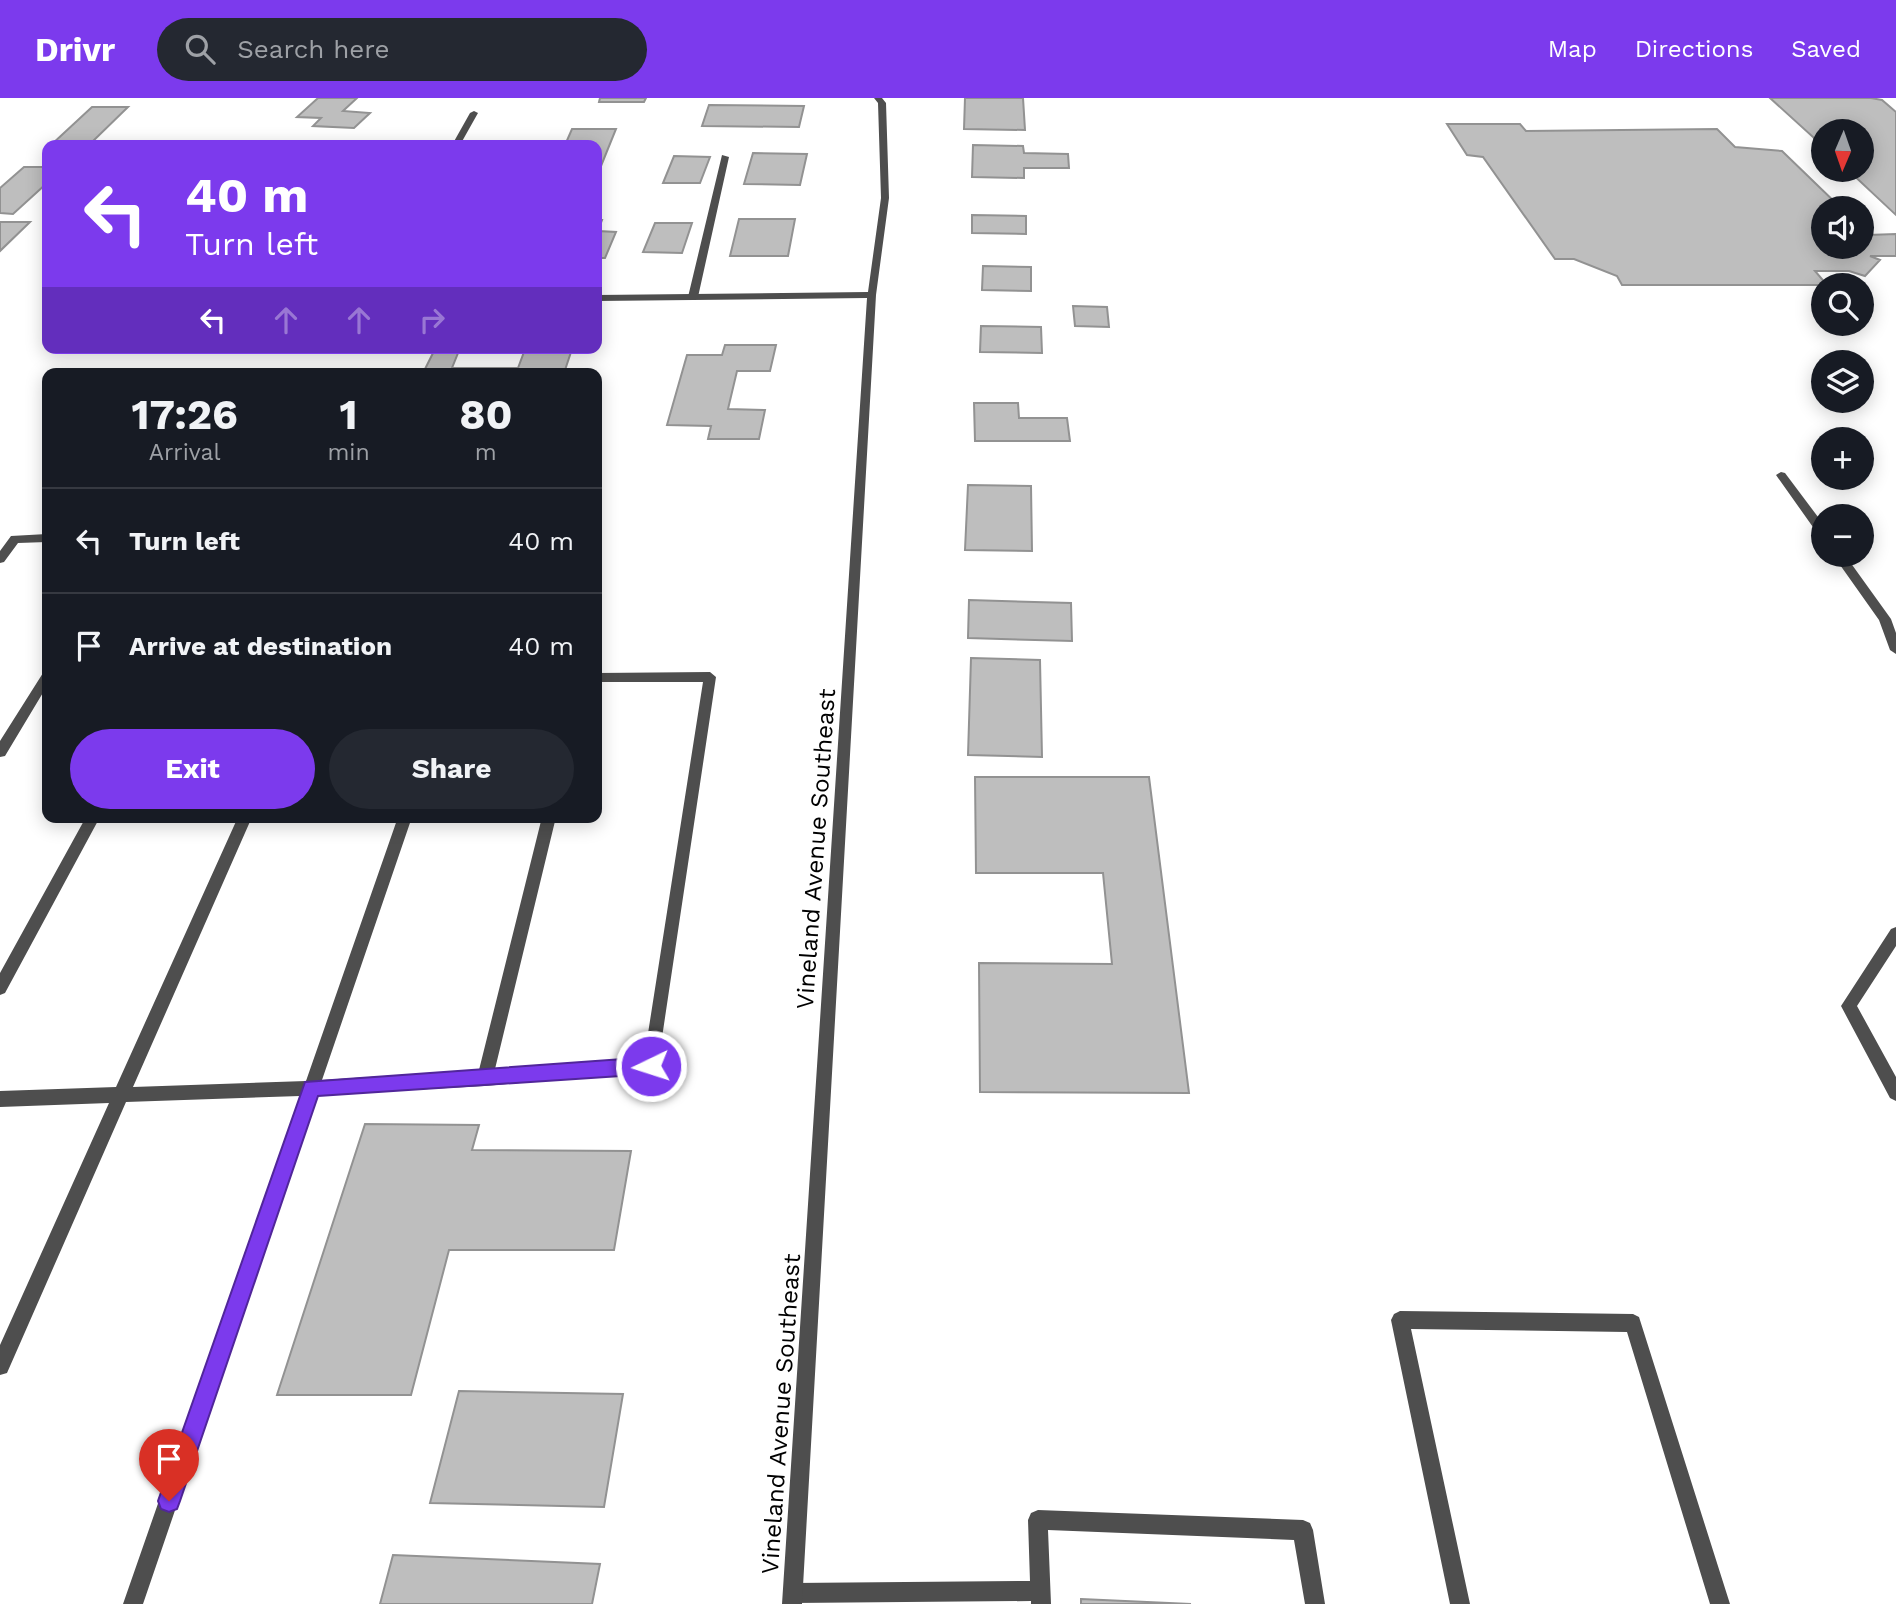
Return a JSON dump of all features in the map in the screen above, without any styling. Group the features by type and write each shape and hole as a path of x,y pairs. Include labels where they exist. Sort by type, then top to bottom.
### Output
{"street":[{"name":"Vineland Avenue Southeast","path":"792,1599 872,295 885,198 882,103 878,98"},
{"path":"459,140 474,113"},
{"path":"692,297 725,157"},
{"path":"602,298 872,295"},
{"path":"1781,475 1811,516"},
{"path":"0,559 15,539 42,538"},
{"path":"1848,567 1885,619 1896,650"},
{"path":"0,1099 312,1088 651,1066 710,677 602,677"},
{"path":"0,752 42,684"},
{"path":"0,988 90,823"},
{"path":"0,1366 243,823"},
{"path":"133,1604 403,823"},
{"path":"485,1078 549,823"},
{"path":"1896,933 1849,1006 1896,1093"},
{"path":"1461,1604 1399,1320 1633,1323 1720,1604"},
{"path":"792,1599 1041,1598 1038,1520 1303,1530 1315,1604"}],"building":[{"path":"318,98 357,98 343,111 370,113 354,128 313,126 321,118 297,117"},
{"path":"600,98 646,98 644,102 599,102"},
{"path":"965,98 1023,98 1025,130 964,129"},
{"path":"1770,98 1871,98 1882,100 1896,112 1896,215 1861,182 1874,182 1874,119 1811,119 1811,135"},
{"path":"709,105 804,106 799,127 702,126"},
{"path":"92,107 128,107 94,140 56,140"},
{"path":"1447,124 1520,124 1526,131 1717,129 1735,147 1782,151 1811,182 1829,196 1811,196 1811,259 1874,258 1880,260 1868,273 1815,271 1817,273 1811,273 1811,285 1622,285 1617,276 1574,259 1555,259 1483,157 1467,155"},
{"path":"572,129 616,129 602,164 602,140 567,140"},
{"path":"973,145 1023,146 1024,153 1068,154 1069,168 1024,168 1024,178 972,177"},
{"path":"753,153 807,154 800,185 744,184"},
{"path":"674,156 710,157 700,183 663,183"},
{"path":"24,167 42,167 42,188 13,214 0,213 0,188"},
{"path":"972,215 1026,216 1026,234 972,233"},
{"path":"739,219 795,219 788,256 730,256"},
{"path":"0,222 30,222 0,251"},
{"path":"655,223 692,223 682,253 643,252"},
{"path":"602,231 616,232 605,258 602,258"},
{"path":"1896,234 1896,256 1874,256 1874,235"},
{"path":"983,266 1031,267 1031,291 982,290"},
{"path":"1073,306 1107,307 1109,327 1075,326"},
{"path":"981,326 1041,327 1042,353 980,352"},
{"path":"725,345 776,345 770,371 737,371 728,409 765,410 759,439 708,439 711,426 667,425 687,355 722,355"},
{"path":"432,354 458,354 452,368 426,368"},
{"path":"523,354 570,354 566,368 518,368"},
{"path":"974,403 1018,403 1019,418 1067,418 1070,441 975,441"},
{"path":"968,485 1031,486 1032,551 965,550"},
{"path":"969,600 1071,603 1072,641 968,638"},
{"path":"971,658 1040,660 1042,757 968,755"},
{"path":"975,777 1149,777 1189,1093 980,1092 979,963 1112,964 1103,873 976,873"},
{"path":"365,1124 479,1125 472,1150 631,1151 614,1250 449,1250 411,1395 277,1395"},
{"path":"459,1391 623,1394 604,1507 430,1503"},
{"path":"393,1555 600,1564 592,1604 380,1604"},
{"path":"1081,1599 1191,1604 1081,1604"}],"route":[{"path":"169,1501 312,1088 651,1066"}]}
